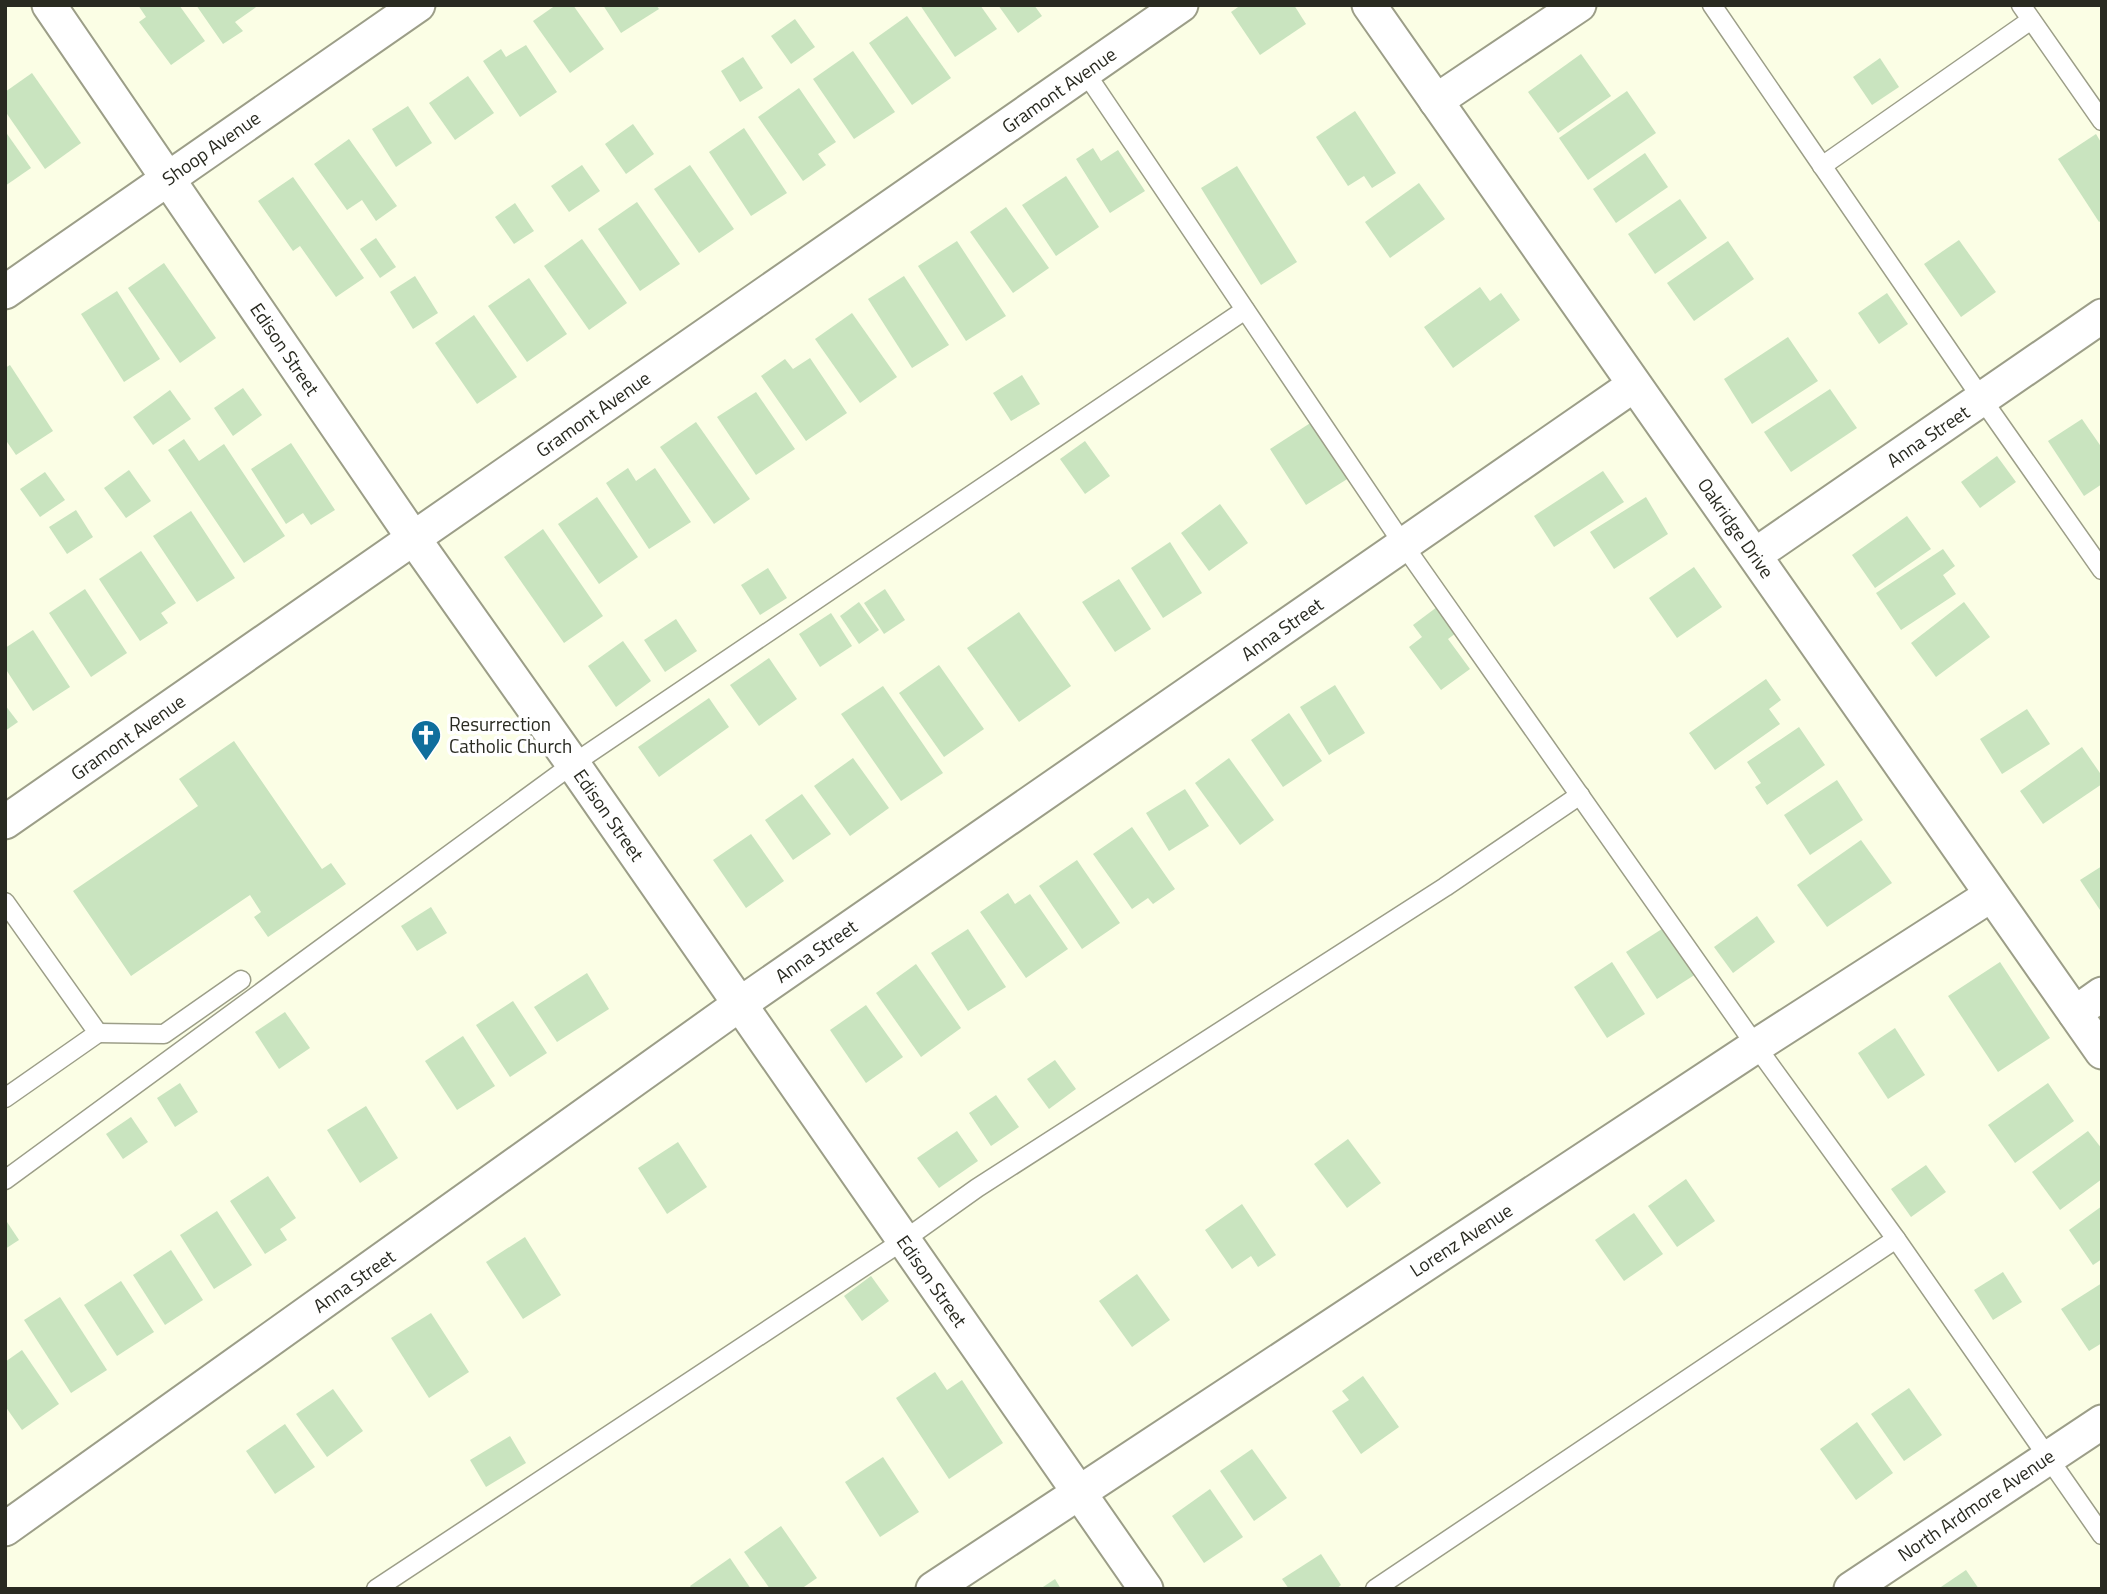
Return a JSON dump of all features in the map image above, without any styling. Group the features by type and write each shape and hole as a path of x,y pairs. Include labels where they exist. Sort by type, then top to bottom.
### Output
{"street":[{"name":"Edison Street","path":"49,5 414,539 1146,1589"},
{"name":"Shoop Avenue","path":"5,292 418,5"},
{"name":"Gramont Avenue","path":"5,822 1181,5"},
{"name":"Oakridge Drive","path":"1369,5 2102,1052"},
{"path":"1436,101 1579,5"},
{"name":"Anna Street","path":"1755,555 2102,316"},
{"name":"Anna Street","path":"5,1529 740,1004 1634,385"},
{"name":"Lorenz Avenue","path":"933,1589 1756,1046 1991,895"},
{"path":"2075,1013 2102,994"},
{"name":"North Ardmore Avenue","path":"1851,1589 2102,1422"}],"lane":[{"path":"1712,5 2102,570"},
{"path":"1822,166 2026,13 2102,121"},
{"path":"1085,72 1403,544 1756,1046 1896,1239 2102,1535"},
{"path":"5,1180 573,764 1245,310"},
{"path":"376,1589 904,1240 977,1188 1446,887 1580,795"},
{"path":"5,902 98,1033"},
{"path":"5,1098 98,1033 164,1034 241,980"},
{"path":"1375,1589 1896,1239"}],"building":[{"path":"138,5 179,5 205,41 171,65 139,22 146,17"},
{"path":"196,5 259,5 235,22 243,31 223,44"},
{"path":"556,5 573,5 604,49 570,73 533,21"},
{"path":"603,5 656,5 659,9 621,33"},
{"path":"920,5 980,5 997,29 955,57"},
{"path":"998,5 1034,5 1042,16 1018,33"},
{"path":"1241,5 1294,5 1306,24 1260,55 1231,12"},
{"path":"907,16 951,78 912,105 869,43"},
{"path":"795,19 815,47 791,64 771,36"},
{"path":"526,45 557,92 520,117 483,61 501,49 506,57"},
{"path":"853,51 895,112 854,139 813,79"},
{"path":"1581,54 1611,96 1558,133 1528,92"},
{"path":"743,57 763,88 740,102 721,71"},
{"path":"1880,58 1899,87 1872,105 1853,77"},
{"path":"32,73 81,143 45,169 5,111 5,92"},
{"path":"468,76 494,113 455,140 429,103"},
{"path":"799,88 836,142 818,154 826,165 803,181 758,117"},
{"path":"1627,91 1656,133 1588,180 1559,138"},
{"path":"408,106 432,143 396,167 372,129"},
{"path":"1355,111 1396,173 1372,188 1364,176 1348,186 1316,137"},
{"path":"633,124 654,154 626,174 605,144"},
{"path":"744,128 787,193 751,216 709,152"},
{"path":"5,131 31,168 5,186"},
{"path":"2096,134 2102,144 2102,220 2099,222 2058,159"},
{"path":"349,139 397,206 376,221 362,200 347,210 314,164"},
{"path":"1093,148 1101,161 1118,150 1145,191 1110,213 1076,159"},
{"path":"1645,153 1668,187 1616,223 1593,189"},
{"path":"582,165 600,191 569,212 551,186"},
{"path":"690,165 734,229 699,253 654,189"},
{"path":"1237,166 1297,262 1261,285 1201,188"},
{"path":"1066,176 1099,227 1056,256 1022,205"},
{"path":"293,177 364,278 336,297 300,246 293,251 258,201"},
{"path":"1419,183 1445,219 1390,258 1365,222"},
{"path":"1680,199 1707,238 1655,274 1628,234"},
{"path":"637,202 680,264 640,291 598,229"},
{"path":"515,203 534,231 514,244 495,217"},
{"path":"1006,207 1049,268 1013,293 970,232"},
{"path":"376,238 396,267 380,278 360,249"},
{"path":"582,239 627,303 589,330 544,266"},
{"path":"1959,240 1996,292 1961,317 1924,264"},
{"path":"957,241 1006,316 966,341 918,266"},
{"path":"1728,241 1754,279 1694,321 1667,283"},
{"path":"164,263 216,338 180,363 128,288"},
{"path":"415,276 438,313 413,329 390,292"},
{"path":"904,276 949,345 912,368 868,299"},
{"path":"529,278 567,334 527,362 488,306"},
{"path":"1480,287 1490,301 1501,293 1520,320 1453,368 1424,327"},
{"path":"117,291 160,359 124,382 81,314"},
{"path":"1887,293 1908,324 1879,344 1858,313"},
{"path":"852,313 897,377 860,403 815,339"},
{"path":"474,315 517,377 477,404 435,343"},
{"path":"1788,337 1818,381 1752,424 1724,379"},
{"path":"810,358 847,413 806,441 761,376 785,359 793,369"},
{"path":"10,365 53,431 16,455 5,439 5,368"},
{"path":"1022,375 1040,404 1011,421 993,393"},
{"path":"243,388 262,415 233,436 214,408"},
{"path":"1830,389 1857,428 1791,472 1764,432"},
{"path":"170,390 191,419 153,445 133,417"},
{"path":"756,392 795,449 756,475 717,417"},
{"path":"2082,419 2102,448 2102,484 2084,496 2048,441"},
{"path":"1315,420 1352,476 1306,505 1270,449"},
{"path":"696,422 750,499 714,524 660,447"},
{"path":"184,439 199,461 224,444 285,536 244,563 168,450"},
{"path":"1085,441 1110,476 1085,494 1060,459"},
{"path":"291,443 335,510 311,525 303,513 286,524 251,469"},
{"path":"1997,456 2016,482 1980,508 1961,482"},
{"path":"628,468 636,481 655,468 691,522 649,549 606,483"},
{"path":"129,470 151,501 126,518 104,488"},
{"path":"1603,471 1624,502 1554,547 1534,516"},
{"path":"45,472 65,500 40,517 20,489"},
{"path":"597,497 638,557 599,584 558,524"},
{"path":"1646,497 1668,534 1614,569 1590,532"},
{"path":"1220,504 1248,543 1209,571 1181,533"},
{"path":"76,510 93,537 67,554 49,527"},
{"path":"191,511 235,578 197,602 153,536"},
{"path":"1907,516 1931,549 1875,588 1852,555"},
{"path":"543,529 603,616 564,643 504,557"},
{"path":"1170,542 1202,593 1163,618 1131,568"},
{"path":"1943,549 1955,566 1943,575 1956,594 1901,630 1876,593"},
{"path":"141,551 176,603 161,613 168,623 140,641 99,579"},
{"path":"1694,567 1722,607 1677,638 1649,598"},
{"path":"768,568 787,598 760,615 741,585"},
{"path":"1119,579 1151,629 1115,652 1082,602"},
{"path":"85,589 127,653 91,677 49,613"},
{"path":"885,589 905,620 884,634 864,603"},
{"path":"859,602 879,630 859,644 840,616"},
{"path":"1964,602 1990,637 1936,677 1911,643"},
{"path":"1437,607 1456,633 1448,639 1470,669 1441,690 1409,647 1422,637 1413,625"},
{"path":"1019,612 1071,686 1019,722 967,648"},
{"path":"831,613 852,646 820,667 799,634"},
{"path":"676,619 697,651 665,672 644,640"},
{"path":"33,630 70,687 33,711 5,668 5,648"},
{"path":"623,641 651,681 616,707 588,666"},
{"path":"769,658 797,699 759,726 730,685"},
{"path":"939,665 984,729 944,757 899,693"},
{"path":"1766,679 1781,700 1769,709 1780,724 1715,770 1689,733"},
{"path":"1335,685 1365,733 1329,755 1300,707"},
{"path":"883,686 943,773 901,801 841,714"},
{"path":"709,698 729,727 659,777 638,747"},
{"path":"5,705 18,722 5,731"},
{"path":"2027,709 2050,744 2002,774 1980,739"},
{"path":"1289,713 1322,761 1283,787 1251,740"},
{"path":"1799,727 1825,765 1767,805 1755,787 1761,783 1747,762"},
{"path":"234,741 322,869 331,863 346,884 268,937 254,917 261,912 250,895 131,976 73,891 198,806 179,779"},
{"path":"2082,747 2102,776 2102,784 2043,824 2020,791"},
{"path":"853,758 889,808 850,836 814,786"},
{"path":"1229,758 1274,820 1240,845 1195,783"},
{"path":"1837,780 1863,820 1810,855 1784,815"},
{"path":"1185,789 1209,826 1169,851 1146,813"},
{"path":"802,794 831,834 793,860 765,820"},
{"path":"1132,827 1175,889 1153,904 1148,898 1132,909 1093,854"},
{"path":"751,834 784,881 746,908 713,860"},
{"path":"1861,840 1892,883 1827,927 1797,885"},
{"path":"1077,860 1120,923 1082,949 1039,886"},
{"path":"2102,866 2102,913 2080,880"},
{"path":"1008,893 1015,904 1030,894 1068,949 1026,978 980,912"},
{"path":"431,907 447,933 417,951 401,926"},
{"path":"1757,916 1775,942 1733,973 1714,947"},
{"path":"1665,927 1696,974 1657,999 1626,952"},
{"path":"968,929 1006,987 968,1011 931,953"},
{"path":"1612,962 1645,1014 1607,1038 1574,987"},
{"path":"2000,962 2050,1038 1998,1072 1948,996"},
{"path":"916,964 961,1028 921,1057 876,993"},
{"path":"587,973 609,1009 557,1042 534,1007"},
{"path":"513,1001 547,1053 510,1077 476,1025"},
{"path":"866,1005 903,1057 866,1083 830,1030"},
{"path":"285,1012 310,1048 279,1069 255,1032"},
{"path":"1895,1028 1925,1075 1888,1099 1858,1053"},
{"path":"463,1036 495,1086 457,1110 425,1061"},
{"path":"1055,1060 1076,1089 1049,1109 1027,1079"},
{"path":"180,1083 198,1112 175,1127 157,1098"},
{"path":"2048,1083 2074,1121 2015,1163 1988,1125"},
{"path":"996,1095 1019,1127 991,1146 969,1113"},
{"path":"366,1106 398,1158 360,1183 327,1130"},
{"path":"131,1117 148,1142 123,1159 106,1134"},
{"path":"957,1131 978,1161 939,1188 917,1158"},
{"path":"2088,1131 2102,1149 2102,1179 2060,1210 2032,1172"},
{"path":"1348,1139 1381,1183 1347,1208 1314,1164"},
{"path":"678,1142 707,1187 667,1214 638,1168"},
{"path":"1926,1165 1946,1192 1911,1217 1891,1189"},
{"path":"268,1176 296,1218 280,1229 287,1240 265,1254 230,1201"},
{"path":"1686,1179 1715,1221 1677,1247 1648,1206"},
{"path":"1242,1204 1276,1255 1258,1267 1251,1256 1232,1269 1205,1230"},
{"path":"2102,1206 2102,1259 2093,1265 2069,1230"},
{"path":"217,1211 252,1265 214,1289 180,1235"},
{"path":"1634,1213 1663,1254 1624,1281 1595,1240"},
{"path":"5,1219 19,1240 5,1249"},
{"path":"525,1237 561,1295 523,1319 486,1262"},
{"path":"171,1250 203,1300 165,1325 133,1275"},
{"path":"2003,1272 2022,1302 1993,1320 1974,1290"},
{"path":"1137,1274 1170,1320 1132,1347 1099,1301"},
{"path":"871,1276 889,1301 862,1321 844,1296"},
{"path":"121,1281 154,1332 117,1356 84,1305"},
{"path":"2102,1283 2102,1343 2089,1351 2061,1309"},
{"path":"60,1297 107,1370 71,1393 24,1320"},
{"path":"431,1313 469,1372 429,1398 391,1338"},
{"path":"22,1350 59,1404 22,1430 5,1406 5,1362"},
{"path":"935,1372 947,1390 962,1380 1003,1443 949,1479 896,1398"},
{"path":"1363,1376 1399,1427 1361,1454 1332,1411 1349,1400 1342,1391"},
{"path":"1909,1388 1942,1435 1904,1461 1871,1414"},
{"path":"333,1389 363,1431 327,1457 296,1414"},
{"path":"1857,1422 1893,1473 1856,1500 1820,1449"},
{"path":"285,1424 315,1467 275,1494 246,1451"},
{"path":"510,1436 526,1463 486,1487 470,1460"},
{"path":"1252,1449 1287,1498 1254,1521 1220,1471"},
{"path":"883,1457 919,1512 880,1537 845,1482"},
{"path":"1210,1489 1243,1537 1204,1563 1172,1516"},
{"path":"781,1526 817,1578 801,1589 770,1589 744,1552"},
{"path":"1321,1554 1341,1585 1336,1589 1289,1589 1282,1579"},
{"path":"730,1558 751,1589 692,1589 690,1586"},
{"path":"1966,1570 1979,1589 1938,1589"},
{"path":"1055,1579 1061,1589 1040,1589"}],"place":[{"name":"Resurrection Catholic Church","path":"426,762"}]}
